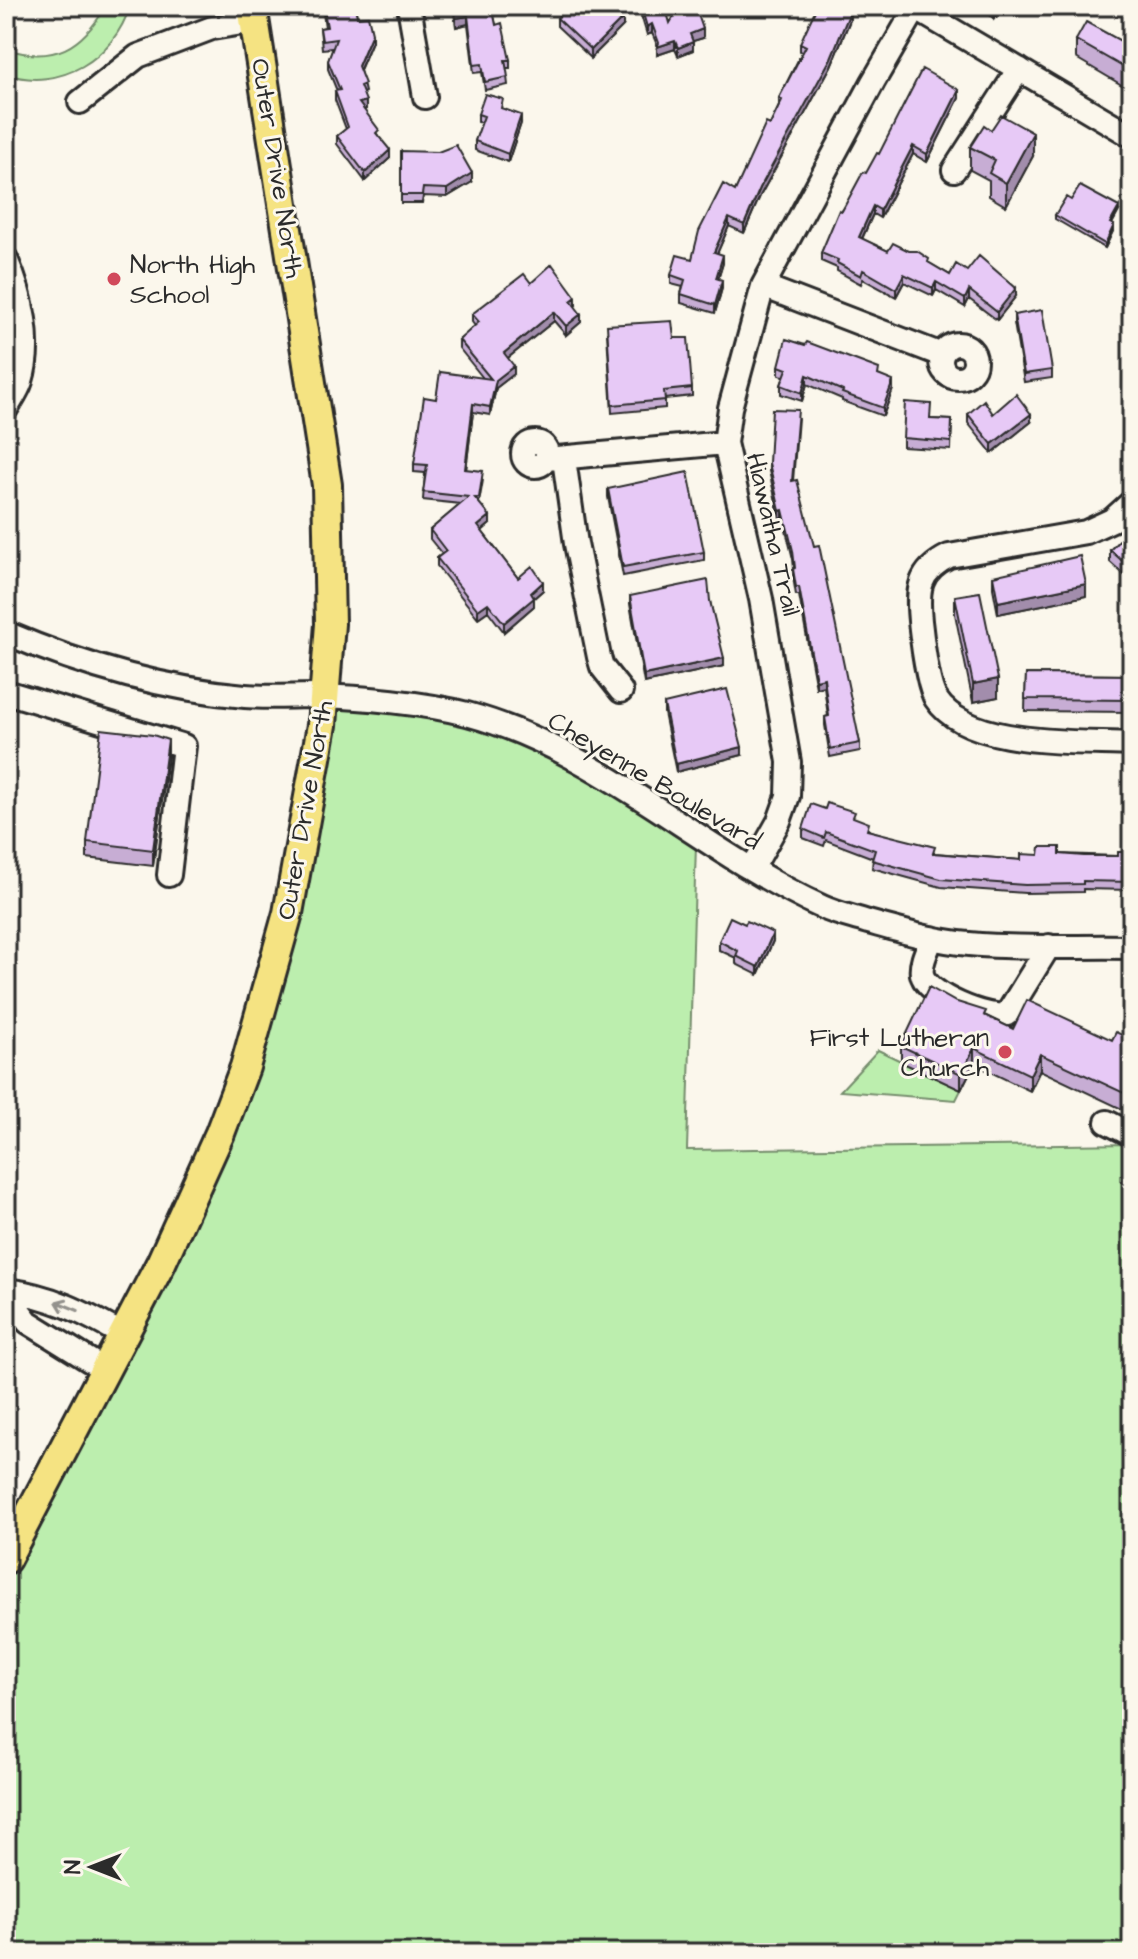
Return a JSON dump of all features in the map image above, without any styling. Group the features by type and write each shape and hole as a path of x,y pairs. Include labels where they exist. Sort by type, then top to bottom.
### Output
{"main road":[{"name":"Outer Drive North","path":"6,1559 197,1186 245,1067 288,913 322,725 330,624 327,485 254,14"}],"street":[{"path":"409,6 425,97"},
{"path":"916,7 1132,136"},
{"name":"Hiawatha Trail","path":"752,869 779,821 788,796 789,762 761,599 725,443 730,408 763,286 916,7"},
{"path":"80,102 138,56 254,14"},
{"path":"954,170 1019,69"},
{"path":"6,259 23,310 26,350 21,382 6,409"},
{"path":"763,286 942,355"},
{"path":"621,691 602,667 599,657 555,459 725,443"},
{"path":"1132,502 1112,520 1086,532 949,556 925,574 917,596 935,698 959,721 989,733 1016,738 1132,744"},
{"name":"Cheyenne Boulevard","path":"6,633 156,682 248,696 323,696 426,705 503,726 557,748 752,869 826,909 932,938 968,944 1132,947"},
{"path":"6,692 184,746 169,875"},
{"path":"932,938 922,966 926,983 937,993 994,1017 1007,1014 1049,946"},
{"path":"1107,1122 1132,1135"},
{"path":"6,1292 37,1294 82,1312 123,1335"},
{"path":"6,1292 28,1322 105,1370"}],"green space":[{"path":"106,6 130,6 111,41 82,66 46,78 6,74 6,49 38,55 65,49 87,33"},
{"path":"328,703 422,713 489,730 561,760 696,844 687,1150 1132,1144 1132,1953 6,1953 6,1565 230,1116"},
{"path":"878,1050 961,1090 956,1100 840,1091"}],"building":[{"path":"323,6 355,6 357,17 368,16 372,33 358,66 365,84 360,86 366,101 359,103 390,150 365,173 337,136 348,127 335,91 340,90 328,61 336,39 322,41 320,28 327,27"},
{"path":"454,6 492,6 496,25 502,23 510,60 505,60 508,77 485,82 482,64 474,65 468,16 456,18"},
{"path":"567,6 611,6 623,18 591,50 557,18"},
{"path":"643,6 665,6 670,23 680,6 695,6 703,29 690,34 693,42 678,48 675,41 657,47 659,43 652,24 647,27"},
{"path":"817,6 839,6 850,12 831,58 760,188 744,225 729,218 714,252 723,255 716,278 722,280 715,305 681,294 685,280 671,275 677,255 692,259 699,231 723,184 735,191 766,123 770,125 782,100 779,98 806,46 800,43"},
{"path":"1086,22 1132,47 1132,72 1076,40"},
{"path":"922,69 959,90 927,154 913,146 880,210 873,206 859,237 888,251 893,243 909,251 917,251 929,259 928,262 950,275 956,264 967,271 979,256 1016,288 997,312 969,290 965,299 936,282 933,288 904,274 896,289 863,270 861,276 837,263 838,260 821,253 839,210 842,211 863,172 866,173 879,154"},
{"path":"485,94 503,99 501,108 521,115 508,154 475,141 484,116 478,114"},
{"path":"1001,115 1033,133 1006,183 989,173 995,160 970,147 984,125 991,130"},
{"path":"456,145 472,173 447,189 423,188 422,195 401,195 401,151 438,152"},
{"path":"1080,186 1119,207 1110,223 1114,225 1105,244 1055,215 1066,197 1071,200"},
{"path":"552,264 576,297 571,301 581,314 566,326 554,312 504,353 514,366 496,380 490,407 473,404 465,469 483,471 479,498 475,498 490,516 478,526 518,578 532,566 543,582 531,593 534,598 504,623 488,603 478,610 437,558 446,551 430,530 469,497 423,492 427,465 414,464 424,397 436,399 440,372 491,379 459,340 479,322 472,314 524,274 531,283"},
{"path":"1042,310 1052,370 1024,374 1014,315"},
{"path":"672,321 674,338 688,338 692,388 664,391 665,400 612,405 607,325"},
{"path":"786,339 805,345 807,342 879,369 878,375 893,381 883,408 842,393 807,375 802,393 781,385 787,369 779,366"},
{"path":"1016,394 1031,414 992,444 968,414 984,400 993,414"},
{"path":"905,402 931,404 930,419 952,420 951,442 903,438"},
{"path":"772,409 798,410 792,481 797,480 814,546 819,545 860,743 830,749 824,678 816,680 799,587 796,587 793,551 769,463"},
{"path":"688,472 704,552 623,567 608,489"},
{"path":"1132,527 1132,563 1129,567 1110,550"},
{"path":"1080,556 1086,584 998,602 993,576"},
{"path":"708,580 724,658 644,675 630,596"},
{"path":"980,592 998,679 973,684 955,596"},
{"path":"1026,674 1132,675 1132,700 1025,699"},
{"path":"727,689 742,747 676,764 664,704"},
{"path":"101,729 153,735 168,740 153,850 87,842"},
{"path":"827,803 855,812 853,817 869,823 867,830 935,847 933,853 1021,860 1021,854 1039,855 1040,847 1060,847 1060,854 1084,856 1118,856 1118,852 1132,852 1132,882 1025,885 941,879 872,860 875,850 826,832 824,838 803,829 811,804 825,809"},
{"path":"730,917 773,933 758,967 736,956 738,951 719,941"},
{"name":"First Lutheran Church","path":"929,987 954,1001 986,1011 984,1015 1013,1029 1027,1000 1112,1040 1116,1032 1132,1040 1132,1082 1126,1094 1040,1054 1030,1075 974,1048 961,1074 901,1046"}],"place":[{"name":"North High School","path":"114,279"},
{"name":"First Lutheran Church","path":"1005,1052"}]}
